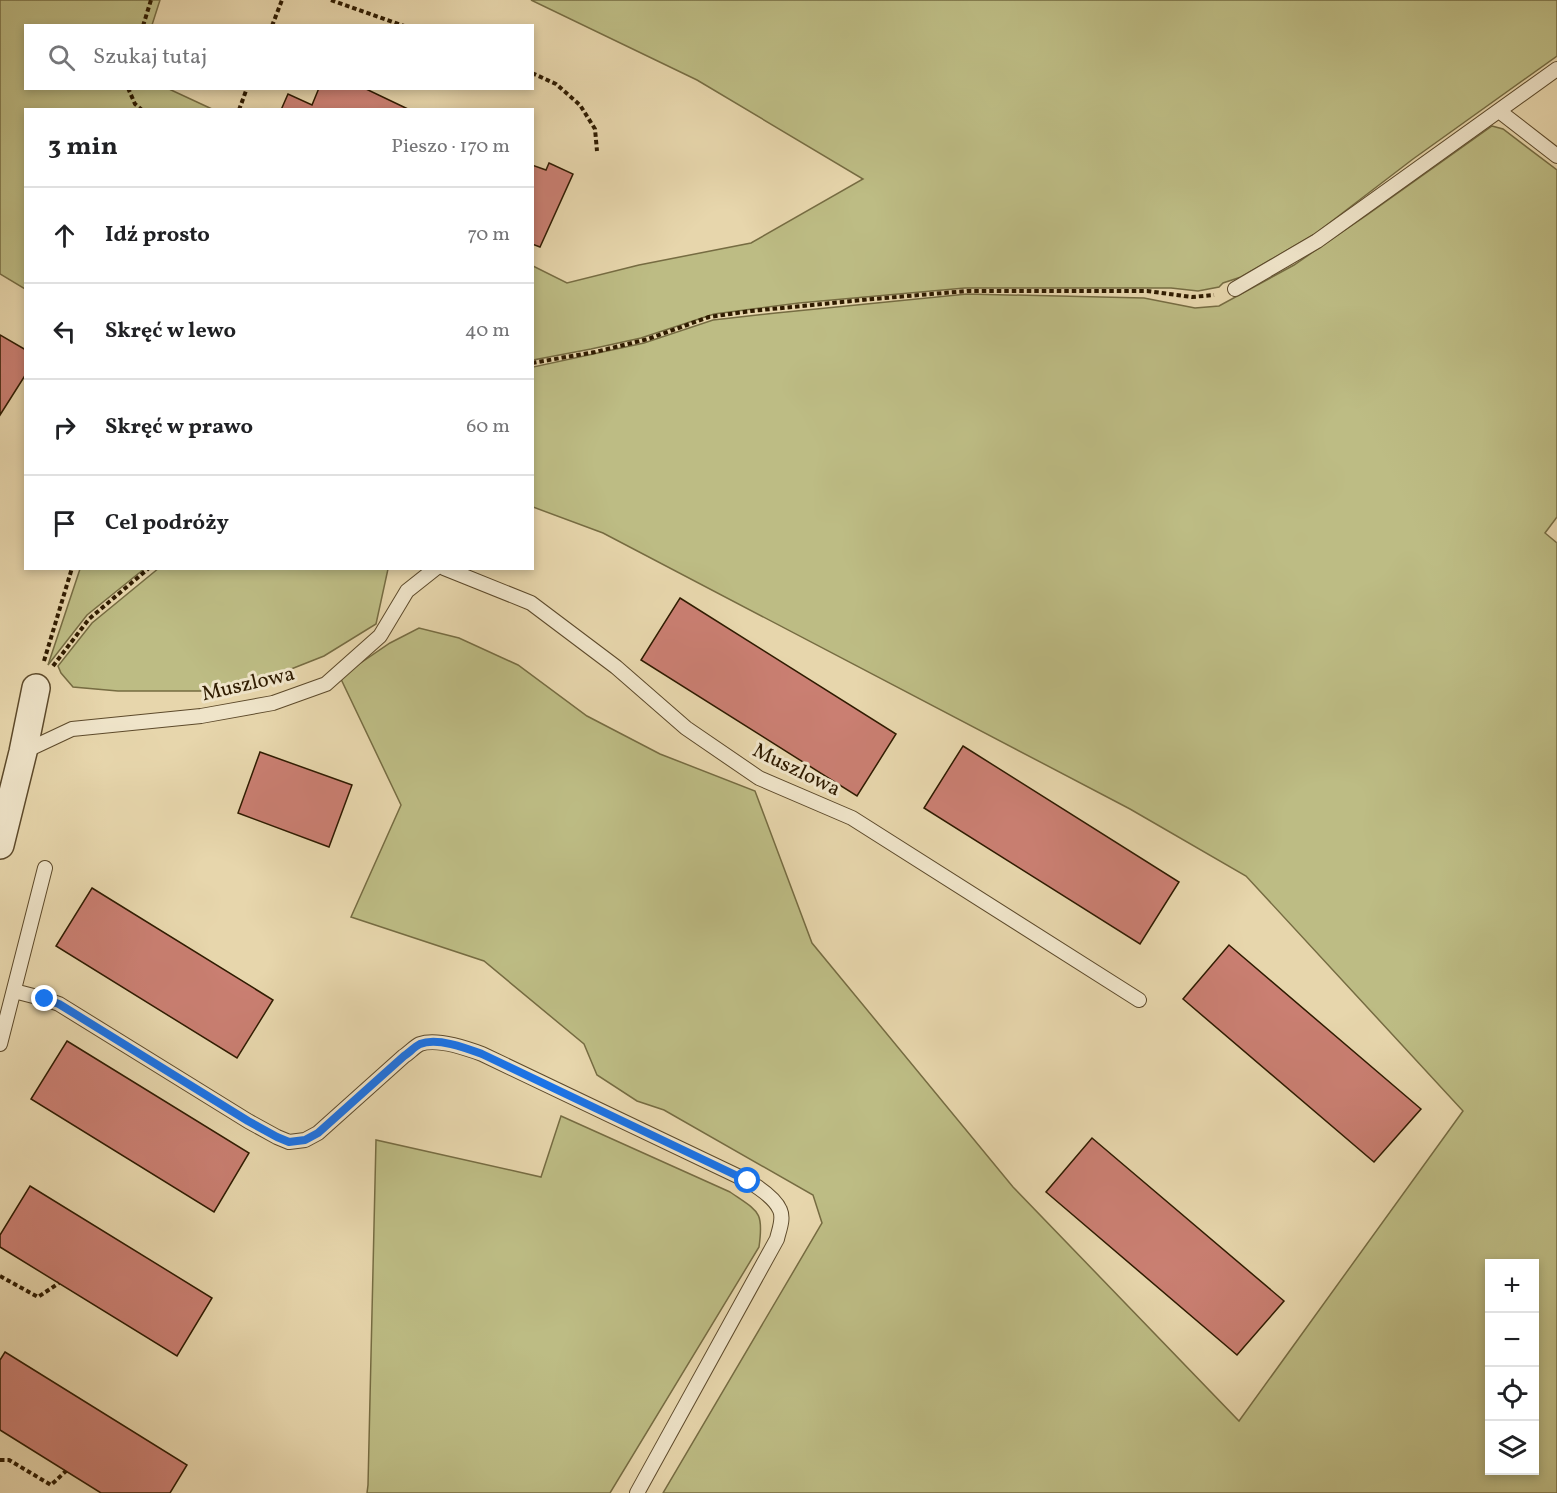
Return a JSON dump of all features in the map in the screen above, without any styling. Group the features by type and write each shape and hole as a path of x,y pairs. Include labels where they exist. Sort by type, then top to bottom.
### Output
{"street":[{"path":"0,845 36,688"}],"lane":[{"path":"1235,289 1317,242 1557,69"},
{"path":"1499,111 1557,156"},
{"name":"Muszlowa","path":"23,752 72,729 211,714 273,703 326,684 380,636 407,591 433,570"},
{"name":"Muszlowa","path":"449,570 531,603 616,667 686,728 759,778 852,818 1139,1000"},
{"path":"0,1044 45,868"},
{"path":"14,991 59,1004 248,1121 289,1142 305,1140 318,1133 419,1044 432,1042 466,1048 482,1054 761,1189 780,1210 782,1223 777,1239 637,1493"}],"path":[{"path":"144,24 151,0"},
{"path":"273,24 282,0"},
{"path":"331,0 398,24"},
{"path":"534,75 556,84 580,105 595,129 597,151"},
{"path":"129,90 135,104 140,108"},
{"path":"240,108 246,90"},
{"path":"534,363 595,352 648,339 709,317 751,311 967,291 1147,291 1192,297 1214,295 1235,289"},
{"path":"36,688 71,570"},
{"path":"36,688 89,619 147,570"},
{"path":"0,1276 38,1297 59,1283"},
{"path":"0,1460 9,1460 51,1485 66,1471"}],"shaded area":[{"path":"0,0 160,0 152,24 24,24 24,90 171,90 210,108 24,108 24,288 0,274"},
{"path":"531,0 1557,0 1557,56 1413,159 1315,234 1241,277 1223,283 1219,287 1198,291 1171,288 965,288 799,303 714,314 641,338 534,360 534,266 567,283 639,265 751,243 863,179 697,80"},
{"path":"1492,126 1503,129 1557,170 1557,517 1545,533 1557,543 1557,1493 663,1493 822,1223 813,1195 664,1110 637,1101 597,1075 584,1044 484,961 351,917 401,805 340,677 390,643 419,628 459,638 518,665 587,716 660,754 755,791 812,943 1013,1187 1239,1421 1463,1111 1246,876 1130,809 603,533 534,507 534,367 644,343 713,320 967,294 1144,298 1195,308 1219,306 1294,265"},
{"path":"80,570 143,570 87,615 48,665"},
{"path":"157,570 388,570 376,624 324,656 276,675 201,691 118,691 73,687 58,666 92,623"},
{"path":"561,1116 730,1192 757,1213 761,1226 759,1247 610,1493 367,1493 376,1140 541,1177"}],"building":[{"path":"318,90 368,90 406,108 282,108 288,94 312,105"},
{"path":"549,163 573,174 540,247 534,245 534,166 546,170"},
{"path":"0,335 24,349 24,377 0,415"},
{"path":"680,598 896,734 857,796 641,660"},
{"path":"963,746 1179,882 1140,944 924,808"},
{"path":"260,752 352,785 329,847 238,813"},
{"path":"92,888 273,1000 237,1058 56,946"},
{"path":"1229,945 1421,1109 1374,1162 1183,999"},
{"path":"67,1041 249,1153 214,1212 31,1099"},
{"path":"1092,1138 1284,1301 1237,1355 1046,1192"},
{"path":"30,1186 212,1298 177,1356 0,1247 0,1235"},
{"path":"5,1352 187,1465 170,1493 101,1493 0,1430 0,1360"}],"route":[{"path":"45,999 59,1004 248,1121 289,1142 305,1140 318,1133 419,1044 432,1042 466,1048 482,1054 748,1181"}]}
